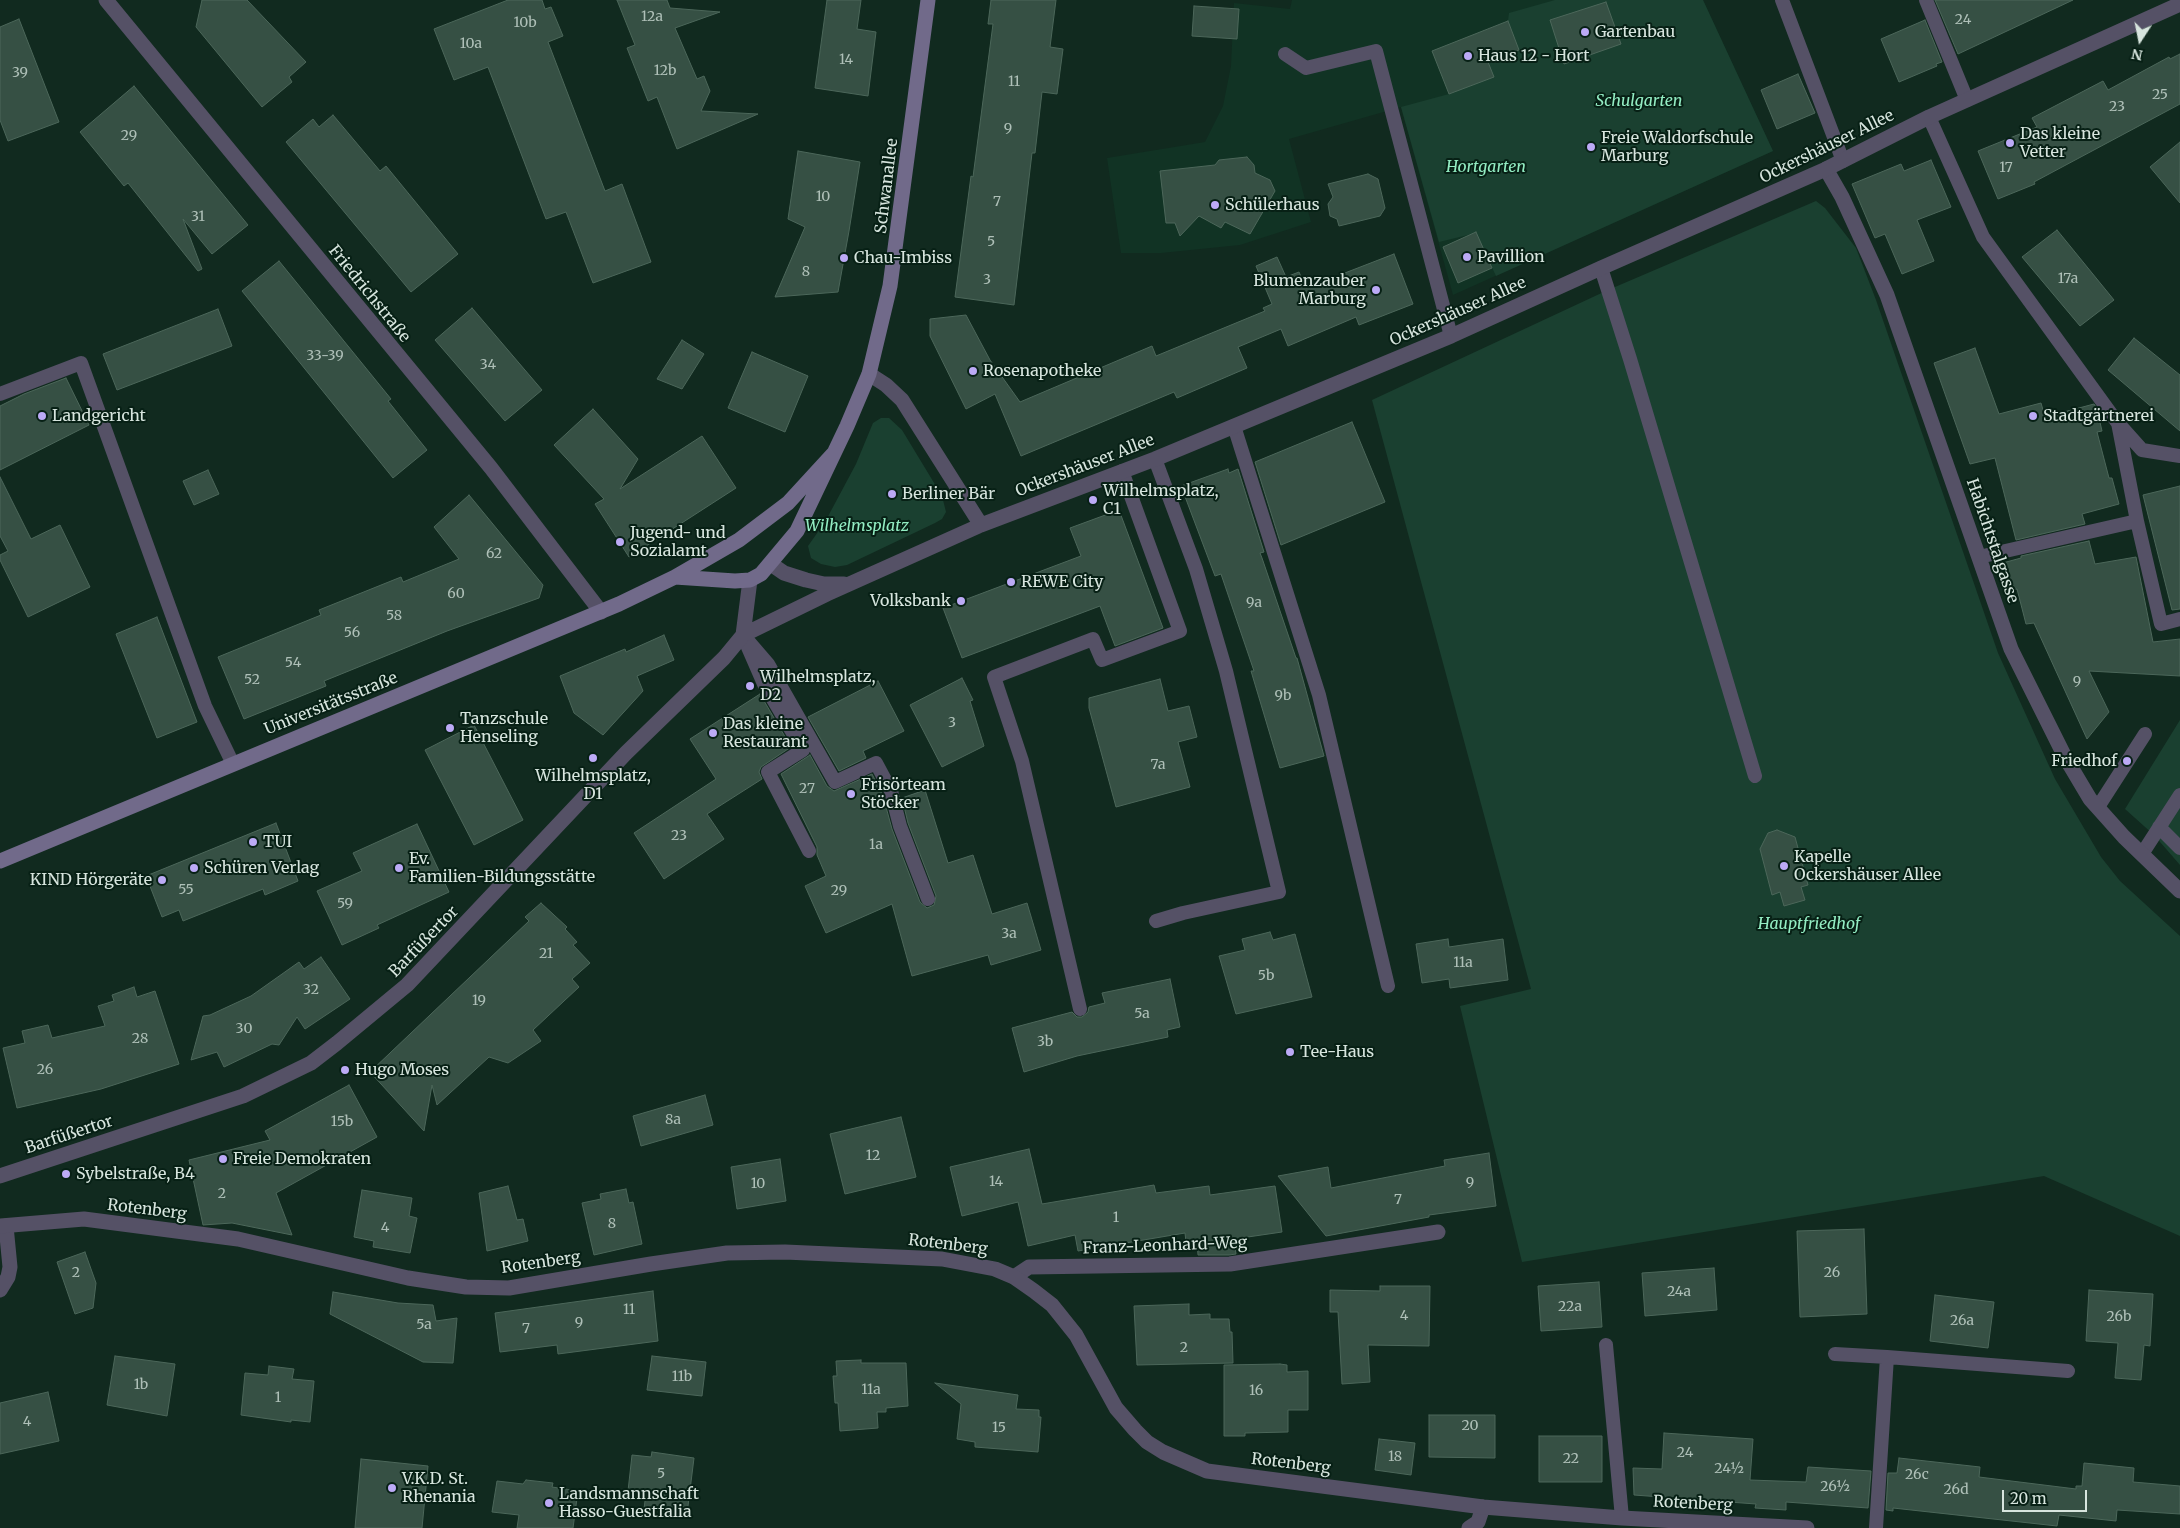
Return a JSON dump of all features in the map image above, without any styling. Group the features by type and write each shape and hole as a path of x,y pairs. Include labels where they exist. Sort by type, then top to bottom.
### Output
{"main road":[{"name":"Schwanallee","path":"869,374 884,319 893,268 928,0"},
{"path":"675,577 707,580 750,580 761,574 771,564 797,531 869,374"},
{"name":"Universitätsstraße","path":"0,861 601,612 675,577 739,540 788,503 833,454"}],"street":[{"name":"Friedrichstraße","path":"106,0 491,468 601,612"},
{"name":"Ockershäuser Allee","path":"743,635 848,584 981,525 1156,459 1451,336 1826,170 1929,117 2180,4"},
{"name":"Habichtstalgasse","path":"1826,170 1842,197 1887,295 2011,649 2065,757 2090,799 2180,891"},
{"path":"869,374 886,385 902,400 981,525"},
{"path":"771,564 784,574 806,580 824,584 848,584"},
{"path":"743,635 750,580"},
{"name":"Barfüßertor","path":"0,1176 243,1096 311,1063 407,985 626,753 724,658 743,635"},
{"name":"Rotenberg","path":"3,1226 84,1219 238,1240 408,1278 466,1287 509,1288 717,1254 784,1252 942,1259 994,1269 1014,1277 1052,1305 1076,1335 1116,1408 1147,1442 1163,1452 1208,1471 1483,1507 1622,1518 1807,1528"},
{"path":"0,1290 8,1277 10,1267 3,1226"},
{"name":"Franz-Leonhard-Weg","path":"1014,1277 1029,1267 1230,1264 1438,1232"},
{"path":"1469,1528 1478,1522 1483,1507"}],"lane":[{"path":"1782,0 1843,161"},
{"path":"1926,0 1967,100"},
{"path":"1285,54 1306,68 1376,51 1451,336"},
{"path":"1929,117 1983,237 2117,422 2142,450 2180,456"},
{"path":"1601,268 1755,776"},
{"path":"0,394 80,364 205,706 233,764"},
{"path":"2117,422 2137,521 2161,624 2180,619"},
{"path":"1234,426 1319,695 1388,986"},
{"path":"1156,459 1196,569 1223,662 1279,892 1183,913 1156,921"},
{"path":"1080,1009 1022,761 994,677 1092,639 1102,660 1180,631 1122,471"},
{"path":"1979,557 2137,521"},
{"path":"743,635 764,684 803,750 768,772 809,851"},
{"path":"743,635 768,664 836,782 876,763 891,791 900,826 928,899"},
{"path":"2098,807 2145,734"},
{"path":"2142,854 2180,795"},
{"path":"2159,827 2180,848"},
{"path":"1606,1345 1622,1518"},
{"path":"1835,1354 2068,1371"},
{"path":"1876,1528 1887,1357"}],"shaded area":[{"name":"Freie Waldorfschule Marburg","path":"1292,0 1703,0 1773,151 1453,295 1401,107 1289,139 1311,222 1240,245 1161,253 1121,253 1107,158 1205,142 1223,106 1231,66 1234,3 1290,9"}],"green space":[{"name":"Schulgarten","path":"1555,0 1703,0 1773,151 1496,276 1476,233 1439,242 1401,107 1449,94 1493,77 1488,62 1519,50 1508,21 1509,13"},
{"name":"Hauptfriedhof","path":"1816,201 1825,208 1856,248 1876,300 1998,653 2055,779 2101,857 2120,881 2180,936 2180,1236 2044,1176 1522,1262 1460,1006 1531,989 1372,400 1608,290"},
{"name":"Wilhelmsplatz","path":"881,418 889,418 902,430 942,496 946,512 942,519 935,523 847,565 835,567 821,564 811,558 808,546 825,522 856,464 873,423"},
{"path":"2180,720 2180,865 2154,835 2125,809"}],"building":[{"path":"202,0 247,0 306,62 289,77 292,82 262,107 196,27"},
{"path":"508,0 542,0 545,9 551,7 563,36 548,42 605,191 622,184 651,262 593,283 566,212 546,219 488,67 454,80 434,29"},
{"path":"617,0 667,0 670,8 720,12 675,28 697,79 704,76 710,91 701,111 758,114 677,149 657,97 648,101 627,48 635,45"},
{"path":"827,0 861,0 857,29 876,32 868,96 815,88"},
{"path":"991,0 1056,0 1050,47 1063,49 1057,94 1042,92 1035,153 1032,153 1014,305 955,297 993,24 988,24"},
{"path":"1935,0 2073,0 1958,54"},
{"name":"Gartenbau","path":"1606,2 1621,44 1564,64 1550,20"},
{"path":"1194,6 1239,9 1237,39 1192,36"},
{"path":"19,19 59,122 8,141 0,120 0,27"},
{"path":"1925,20 1942,62 1936,64 1937,66 1899,82 1881,39"},
{"name":"Haus 12 - Hort","path":"1508,21 1519,50 1488,62 1494,77 1449,94 1432,51"},
{"path":"2180,54 2180,104 2034,182 2035,184 1998,199 1978,151 2037,127 2032,118 2103,81 2108,90 2169,57 2170,59"},
{"path":"1798,74 1815,113 1777,129 1761,90"},
{"path":"134,86 248,225 212,254 183,219 202,269 198,271 128,183 124,186 80,132"},
{"path":"333,115 380,171 386,166 458,254 411,292 286,142 313,119 319,127"},
{"path":"2180,142 2180,203 2150,167"},
{"path":"798,151 860,162 838,292 775,297 805,227 788,219"},
{"name":"Schülerhaus","path":"1247,157 1254,165 1255,173 1270,180 1275,191 1250,234 1225,222 1221,228 1199,216 1180,236 1175,223 1166,223 1160,171 1215,165 1219,160"},
{"path":"1931,160 1951,207 1917,220 1934,261 1902,274 1885,234 1875,238 1852,184 1901,164 1904,171"},
{"path":"1368,174 1378,179 1385,208 1380,216 1339,226 1337,219 1330,216 1328,204 1333,197 1328,184"},
{"path":"2057,230 2114,300 2080,326 2022,257"},
{"name":"Pavillion","path":"1476,232 1492,268 1458,283 1443,247"},
{"path":"1394,254 1413,304 1359,325 1356,317 1288,346 1281,329 1238,347 1247,368 1177,398 1174,392 1021,456 995,394 966,409 930,336 930,319 966,315 990,360 1020,402 1152,346 1156,356 1265,311 1263,308 1272,304 1256,266 1277,257 1286,277 1299,272 1306,288"},
{"path":"279,261 391,399 388,401 427,450 393,478 242,291"},
{"path":"472,308 542,390 505,421 435,340"},
{"path":"218,309 232,346 117,390 103,354"},
{"path":"2134,338 2180,375 2180,431 2108,370"},
{"path":"682,340 704,354 682,389 657,379"},
{"path":"1975,348 1999,414 2041,403 2045,417 2094,404 2102,431 2097,432 2109,478 2112,478 2119,504 2082,514 2085,524 2016,540 1995,458 1970,464 1934,363"},
{"path":"752,352 808,376 785,432 728,408"},
{"name":"Landgericht","path":"66,378 89,425 0,470 0,406 24,394"},
{"path":"593,409 638,459 620,489 702,436 736,488 629,557 595,504 604,499 554,445"},
{"path":"1352,422 1385,502 1281,545 1255,462"},
{"path":"1228,469 1229,473 1238,469 1264,552 1260,553 1297,658 1324,756 1280,768 1251,671 1254,671 1221,574 1215,576 1181,486"},
{"path":"208,470 219,494 194,505 183,481"},
{"path":"0,477 31,539 60,525 90,587 28,617 0,560 0,555 8,551 0,536"},
{"path":"2180,486 2180,609 2172,610 2143,495"},
{"path":"469,495 543,585 539,598 447,631 324,681 326,686 244,719 218,657 321,615 319,610 401,577 403,582 459,559 434,527"},
{"path":"1119,510 1163,628 1115,646 1100,606 962,658 943,608 1081,556 1070,528"},
{"path":"2089,541 2095,564 2136,557 2153,642 2180,639 2180,676 2089,671 2109,712 2087,739 2034,623 2026,624 2017,589 2006,592 1999,564 2021,558 2021,556"},
{"path":"157,617 197,722 157,738 116,634"},
{"path":"664,635 674,660 637,676 643,691 603,735 574,713 560,676 625,649 626,652"},
{"path":"962,678 973,700 970,701 984,746 942,767 910,705"},
{"path":"1160,679 1168,711 1189,706 1197,737 1178,742 1190,787 1116,807 1089,708 1089,698"},
{"path":"878,681 904,731 863,751 866,758 839,771 808,717"},
{"path":"760,694 791,747 761,767 759,772 762,779 707,814 724,839 664,879 634,833 716,779 690,739"},
{"path":"474,725 523,820 474,845 425,750"},
{"path":"810,755 827,786 834,791 872,774 883,796 892,829 920,902 927,908 934,905 936,896 908,823 902,798 925,790 948,863 973,855 992,914 1027,903 1041,950 991,965 988,955 912,976 892,904 826,933 805,886 826,876 817,855 817,847 781,774"},
{"path":"276,823 298,881 265,895 263,889 183,921 179,910 162,917 146,876"},
{"name":"Ev. Familien-Bildungsstätte","path":"417,824 449,892 377,925 379,928 342,945 317,891 362,871 353,853"},
{"name":"Kapelle Ockershäuser Allee","path":"1777,830 1795,837 1808,885 1801,887 1805,900 1784,906 1780,892 1772,895 1760,849 1768,833"},
{"path":"541,903 567,927 565,929 577,942 573,945 590,963 572,979 579,987 533,1030 541,1041 508,1063 489,1057 437,1105 432,1085 424,1131 370,1072 529,921 525,917"},
{"path":"1270,932 1273,940 1295,934 1312,997 1236,1014 1219,956 1245,950 1242,939"},
{"path":"1448,939 1449,947 1503,939 1508,980 1450,988 1449,979 1422,983 1416,944"},
{"path":"321,957 350,999 305,1029 297,1017 279,1045 272,1044 224,1067 217,1052 191,1060 203,1016 210,1015 251,996 299,962 304,969"},
{"path":"1170,979 1180,1027 1167,1030 1168,1037 1077,1056 1024,1072 1012,1028 1072,1012 1077,1017 1082,1017 1088,1012 1089,1007 1105,1003 1102,993"},
{"path":"134,987 137,997 155,991 179,1064 101,1089 17,1108 3,1048 25,1043 22,1031 48,1025 52,1038 105,1026 98,1006 114,1001 112,995"},
{"path":"349,1085 377,1137 276,1193 292,1235 232,1223 203,1225 189,1160 270,1140 265,1131"},
{"path":"705,1095 713,1125 641,1146 633,1116"},
{"path":"901,1117 916,1177 845,1194 830,1134"},
{"path":"1029,1149 1042,1204 1154,1185 1156,1193 1209,1186 1210,1195 1275,1186 1282,1232 1234,1239 1236,1254 1229,1255 1198,1255 1197,1241 1186,1242 1185,1233 1078,1251 1075,1235 1028,1246 1018,1202 962,1216 950,1167"},
{"path":"1489,1153 1496,1206 1429,1215 1429,1217 1326,1236 1278,1176 1328,1167 1331,1188 1445,1166 1444,1160"},
{"path":"780,1159 786,1201 737,1209 731,1167"},
{"path":"508,1186 517,1220 523,1219 528,1241 487,1251 479,1193"},
{"path":"626,1189 629,1203 633,1202 642,1244 594,1255 582,1203 601,1199 600,1194"},
{"path":"362,1190 412,1198 409,1216 417,1218 410,1253 373,1247 374,1241 354,1237"},
{"path":"1864,1229 1867,1314 1800,1317 1797,1231"},
{"path":"85,1252 96,1283 93,1308 75,1314 57,1262"},
{"path":"1714,1268 1717,1310 1645,1316 1642,1273"},
{"path":"1599,1282 1602,1327 1541,1331 1538,1286"},
{"path":"1380,1286 1430,1286 1429,1346 1368,1345 1370,1382 1342,1384 1338,1312 1330,1312 1330,1290 1380,1291"},
{"path":"2089,1290 2153,1294 2150,1346 2144,1345 2141,1380 2115,1378 2118,1343 2086,1341"},
{"path":"653,1291 658,1341 558,1354 557,1345 500,1352 495,1313"},
{"path":"333,1292 398,1303 433,1305 436,1321 457,1318 453,1363 423,1362 330,1314"},
{"path":"1935,1295 1994,1302 1988,1348 1930,1341"},
{"path":"1189,1304 1189,1315 1210,1314 1210,1319 1229,1319 1230,1332 1232,1332 1233,1363 1137,1365 1134,1306"},
{"path":"115,1356 175,1364 167,1416 107,1405"},
{"path":"652,1356 706,1362 702,1396 647,1390"},
{"path":"861,1360 861,1363 906,1363 908,1406 886,1408 886,1412 877,1412 878,1428 840,1431 838,1403 835,1403 833,1376 837,1376 836,1361"},
{"path":"1224,1365 1287,1365 1287,1372 1308,1371 1308,1410 1288,1410 1288,1432 1245,1433 1245,1436 1224,1436"},
{"path":"269,1366 294,1369 292,1379 314,1381 310,1422 291,1420 291,1422 241,1415 245,1373 268,1375"},
{"path":"935,1383 1018,1395 1016,1409 1039,1410 1039,1417 1041,1417 1038,1452 975,1447 975,1442 957,1439 961,1404"},
{"path":"48,1392 59,1441 0,1454 0,1403"},
{"path":"1429,1415 1495,1415 1495,1458 1429,1457"},
{"path":"1664,1433 1753,1439 1750,1480 1806,1482 1808,1467 1871,1471 1868,1508 1786,1502 1786,1510 1755,1508 1756,1504 1634,1495 1633,1468 1662,1469"},
{"path":"1539,1436 1602,1436 1602,1482 1539,1482"},
{"path":"1379,1439 1415,1443 1411,1475 1375,1470"},
{"path":"652,1452 694,1458 687,1514 644,1509 646,1493 628,1491 632,1455 651,1457"},
{"path":"1899,1458 1980,1467 1979,1477 2076,1489 2076,1486 2082,1486 2084,1463 2134,1468 2133,1482 2180,1486 2180,1514 2117,1510 2116,1521 2059,1515 2057,1526 1893,1508 1893,1511 1886,1510 1888,1473 1897,1473"},
{"name":"V.K.D. St. Rhenania","path":"361,1459 428,1466 422,1528 355,1528"},
{"name":"Landsmannschaft Hasso-Guestfalia","path":"526,1480 553,1483 552,1487 578,1491 573,1528 517,1528 519,1515 492,1512 497,1481 523,1484"}],"place":[{"name":"Gartenbau","path":"1585,32"},
{"name":"Haus 12 - Hort","path":"1468,56"},
{"name":"Das kleine Vetter","path":"2010,143"},
{"name":"Freie Waldorfschule Marburg","path":"1591,147"},
{"name":"Schülerhaus","path":"1215,205"},
{"name":"Pavillion","path":"1467,257"},
{"name":"Chau-Imbiss","path":"844,258"},
{"name":"Blumenzauber Marburg","path":"1376,290"},
{"name":"Rosenapotheke","path":"973,371"},
{"name":"Landgericht","path":"42,416"},
{"name":"Stadtgärtnerei","path":"2033,416"},
{"name":"Berliner Bär","path":"892,494"},
{"name":"Wilhelmsplatz, C1","path":"1093,500"},
{"name":"Jugend- und Sozialamt","path":"620,542"},
{"name":"REWE City","path":"1011,582"},
{"name":"Volksbank","path":"961,601"},
{"name":"Wilhelmsplatz, D2","path":"750,686"},
{"name":"Tanzschule Henseling","path":"450,728"},
{"name":"Das kleine Restaurant","path":"713,733"},
{"name":"Wilhelmsplatz, D1","path":"593,758"},
{"name":"Friedhof","path":"2127,761"},
{"name":"Frisörteam Stöcker","path":"851,794"},
{"name":"TUI","path":"253,842"},
{"name":"Kapelle Ockershäuser Allee","path":"1784,866"},
{"name":"Schüren Verlag","path":"194,868"},
{"name":"Ev. Familien-Bildungsstätte","path":"399,868"},
{"name":"KIND Hörgeräte","path":"162,880"},
{"name":"Tee-Haus","path":"1290,1052"},
{"name":"Hugo Moses","path":"345,1070"},
{"name":"Freie Demokraten","path":"223,1159"},
{"name":"Sybelstraße, B4","path":"66,1174"},
{"name":"V.K.D. St. Rhenania","path":"392,1488"},
{"name":"Landsmannschaft Hasso-Guestfalia","path":"549,1503"}],"park label":[{"name":"Hortgarten","path":"1486,167"}]}
